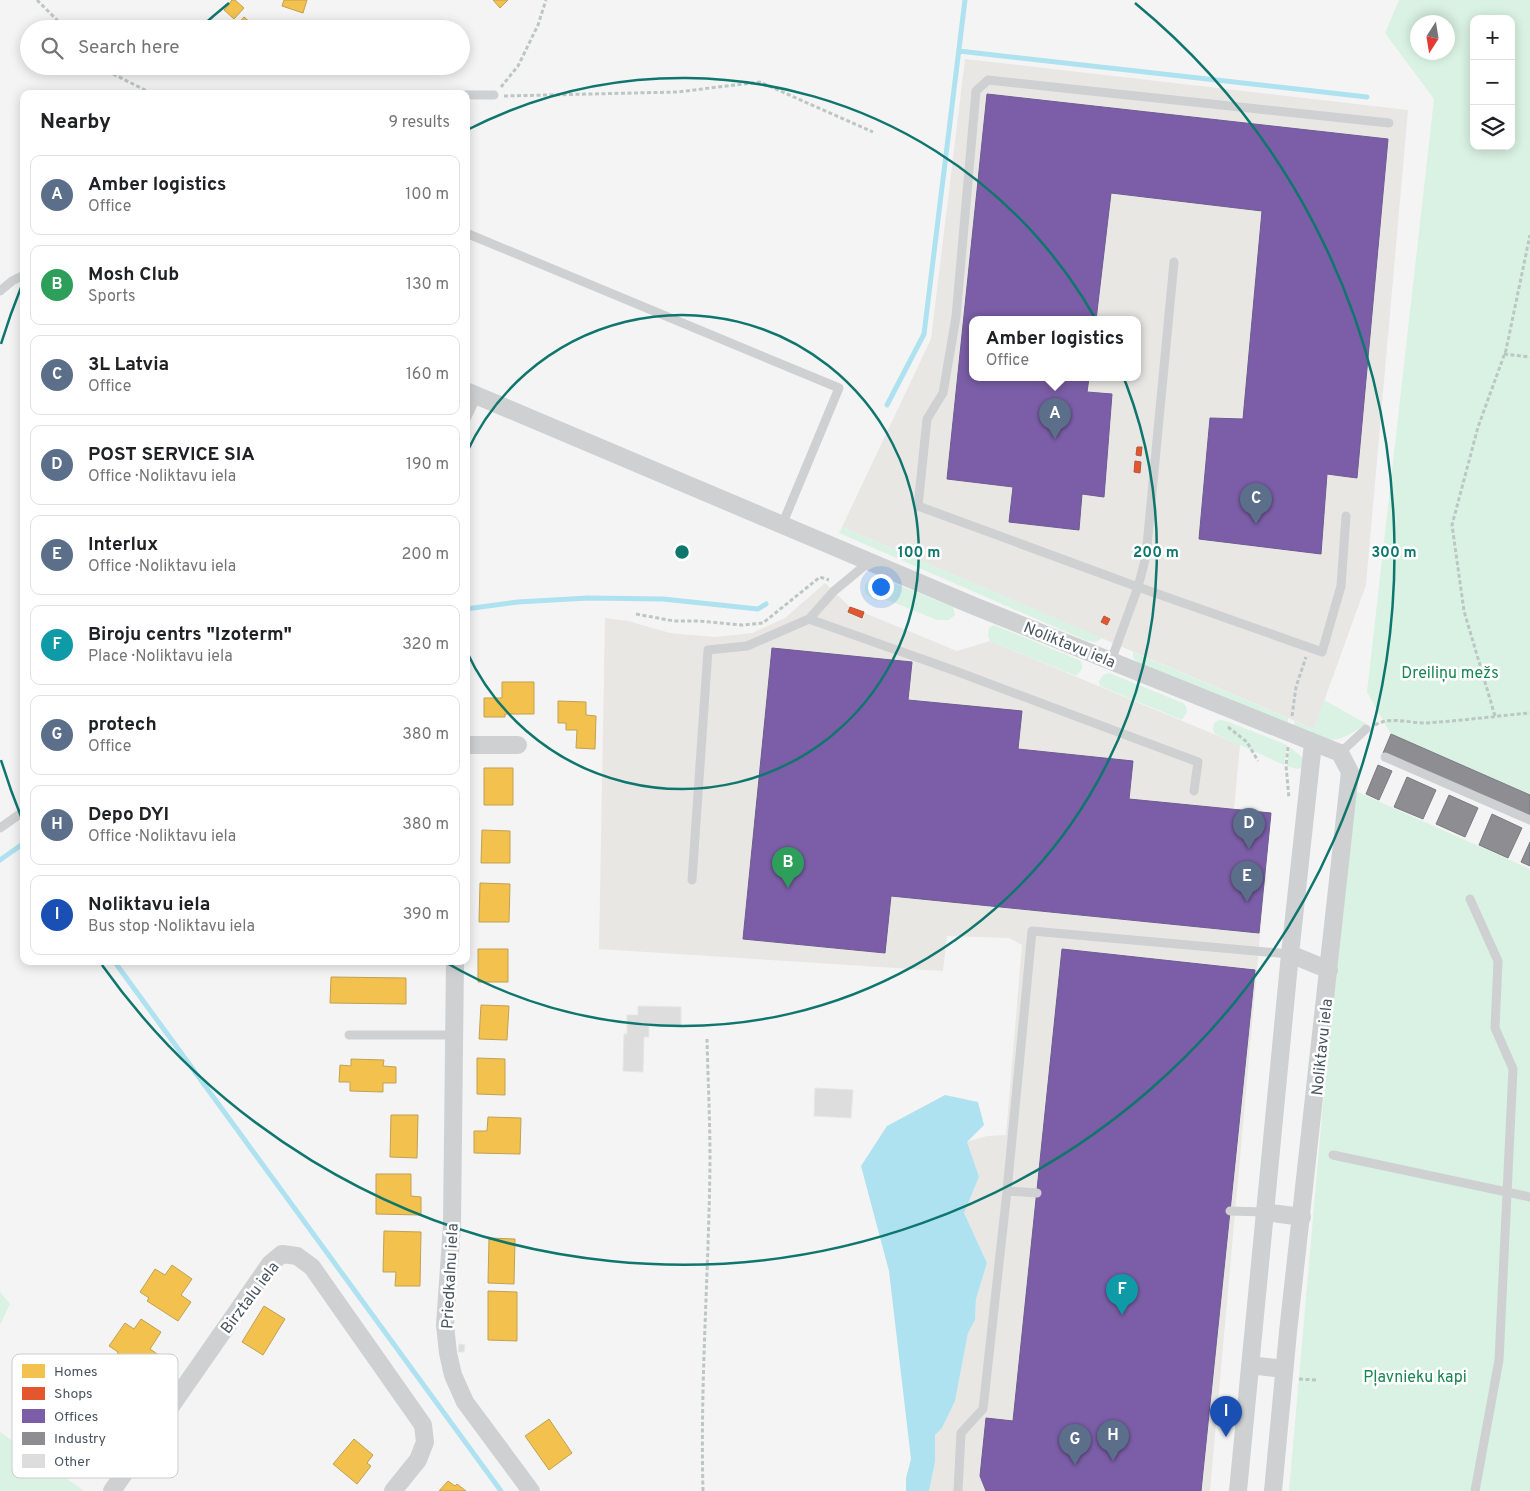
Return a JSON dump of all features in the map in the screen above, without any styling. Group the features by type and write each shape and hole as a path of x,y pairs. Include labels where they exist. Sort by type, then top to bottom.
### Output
{"street":[{"name":"Noliktavu iela","path":"472,393 869,562 1340,753 1350,772 1284,1369 1273,1491"},
{"path":"1238,1491 1264,1212 1313,743"},
{"path":"470,745 518,745"},
{"path":"1290,954 1329,970"},
{"name":"Priedkalnu iela","path":"455,965 452,1225 446,1324 448,1352 453,1375 465,1402 532,1491"},
{"path":"1264,1212 1302,1217"},
{"name":"Birztalu iela","path":"178,1396 270,1264 282,1254 297,1256 312,1267 423,1425 425,1442 418,1460 393,1491"},
{"path":"1250,1365 1284,1369"},
{"name":"Birztalu iela","path":"112,1491 121,1478"}],"lane":[{"path":"1346,516 1341,586 1322,652 918,506 928,419 943,393 956,317 976,91 988,80 1389,123"},
{"path":"470,95 494,95"},
{"path":"470,235 839,388 782,525"},
{"path":"1111,660 1138,587 1146,556 1174,262"},
{"path":"0,291 20,277"},
{"path":"692,880 708,650 747,646 808,619 834,592 869,562"},
{"path":"808,619 950,668 1198,762 1194,791"},
{"path":"1340,753 1366,729"},
{"path":"1385,757 1530,820"},
{"path":"0,828 20,815"},
{"path":"1470,899 1498,961 1495,1028 1513,1069 1499,1360 1476,1491"},
{"path":"958,1491 961,1433 983,1409 1007,1191 1032,931 1290,954"},
{"path":"349,1035 454,1035"},
{"path":"1333,1155 1530,1197"},
{"path":"1007,1191 1037,1193"},
{"path":"1230,1211 1264,1212"}],"path":[{"path":"37,0 57,20"},
{"path":"494,95 518,66 538,25 546,0"},
{"path":"115,75 145,90"},
{"path":"494,95 677,92 760,82 873,132"},
{"path":"1495,716 1464,611 1452,524 1478,427 1504,354 1530,235"},
{"path":"1504,354 1530,357"},
{"path":"636,614 674,621 700,621 742,625 763,623 820,577 842,585"},
{"path":"1290,806 1286,766 1296,687 1309,647"},
{"path":"1217,704 1220,720 1247,742 1258,761"},
{"path":"1366,729 1381,721 1397,720 1423,723 1530,713"},
{"path":"703,1491 702,1416 710,1160 707,1039"}],"shaded area":[{"path":"965,59 1408,110 1366,585 1314,729 842,527 931,339"},
{"path":"825,583 850,607 957,651 990,641 1240,745 1234,809 1271,813 1210,1491 929,1491 935,1462 935,1435 942,1428 955,1401 968,1333 975,1320 976,1299 987,1263 964,1213 979,1177 966,1142 987,1136 1006,1135 1022,945 1009,938 947,936 943,971 599,949 605,618 628,621 670,633 715,637 752,633 785,618"}],"green space":[{"name":"Dreiliņu mežs","path":"1399,0 1530,0 1530,795 1391,734 1367,692 1434,99 1385,33"},
{"path":"842,527 1102,638 1096,642 1087,641 839,533"},
{"path":"869,579 888,581 953,607 955,615 949,620 937,620 883,598 878,601 865,593 865,585"},
{"path":"994,625 1081,661 1082,669 1076,676 990,641 988,635 989,628"},
{"path":"1133,652 1288,718 1288,724 1139,664 1133,658"},
{"path":"1109,673 1183,703 1186,706 1187,712 1182,720 1100,686 1099,681 1103,675"},
{"path":"1324,700 1367,724 1346,736 1331,740 1316,736 1294,726 1295,721 1314,729"},
{"path":"1219,720 1287,745 1284,765 1215,734 1213,730 1214,723"},
{"path":"1290,747 1302,757 1303,763 1301,768 1297,769 1287,766"},
{"name":"Pļavnieku kapi","path":"1353,790 1530,869 1530,1491 1289,1491 1347,831"},
{"path":"0,1292 10,1304 0,1325"},
{"path":"0,1432 12,1440 12,1478 66,1478 83,1490 83,1491 0,1491"}],"water":[{"path":"945,1095 978,1102 984,1125 967,1142 979,1177 964,1213 987,1263 976,1299 975,1320 968,1333 955,1401 942,1428 935,1435 935,1462 929,1491 906,1491 906,1478 911,1459 889,1271 861,1166 887,1126"}],"building: Homes":[{"path":"232,0 235,0 244,8 234,19 224,10"},
{"path":"284,0 307,0 303,13 282,6"},
{"path":"493,0 508,0 500,8"},
{"path":"502,682 534,682 534,714 505,714 505,717 484,717 484,698 502,698"},
{"path":"558,701 586,702 586,715 596,716 595,749 576,748 577,730 566,730 566,723 558,723"},
{"path":"484,768 513,768 513,805 484,805"},
{"path":"482,830 510,831 510,863 481,863"},
{"path":"480,883 510,884 509,922 479,922"},
{"path":"478,949 508,949 508,982 478,982"},
{"path":"331,977 406,978 406,1004 330,1003"},
{"path":"481,1005 509,1006 507,1040 479,1039"},
{"path":"477,1058 505,1059 505,1095 477,1094"},
{"path":"351,1059 384,1060 383,1066 396,1067 396,1083 383,1083 383,1092 350,1091 350,1082 339,1082 340,1065 351,1066"},
{"path":"391,1115 418,1115 417,1158 390,1157"},
{"path":"488,1117 521,1118 520,1154 474,1153 474,1131 487,1131"},
{"path":"376,1174 411,1174 411,1196 421,1197 421,1215 376,1214"},
{"path":"384,1231 421,1232 420,1286 395,1286 396,1272 383,1272"},
{"path":"489,1238 515,1239 514,1284 488,1283"},
{"path":"172,1265 192,1279 181,1295 191,1302 178,1321 147,1301 149,1298 140,1292 155,1269 165,1275"},
{"path":"488,1291 517,1292 517,1341 488,1340"},
{"path":"264,1306 285,1319 263,1355 242,1342"},
{"path":"141,1319 161,1332 150,1349 157,1354 117,1354 118,1352 109,1346 125,1323 134,1329"},
{"path":"549,1419 572,1453 549,1470 525,1436"},
{"path":"354,1439 373,1455 367,1463 371,1466 357,1484 333,1464"},
{"path":"448,1481 455,1486 457,1484 466,1491 439,1491"}],"building: Shops":[{"path":"1137,447 1142,447 1141,456 1136,455"},
{"path":"1135,461 1141,462 1140,473 1134,472"},
{"path":"850,607 864,612 862,618 848,612"},
{"path":"1104,616 1110,619 1107,625 1101,622"}],"building: Offices":[{"path":"987,94 1388,139 1357,478 1327,474 1321,554 1199,539 1210,418 1243,419 1262,211 1111,193 1096,316 969,316 969,381 1089,381 1087,392 1112,394 1104,497 1082,494 1079,530 1009,522 1013,487 947,479"},
{"path":"772,648 912,662 908,700 1022,711 1018,749 1133,761 1129,799 1271,813 1259,933 891,896 885,953 743,939"},
{"path":"1062,949 1255,970 1201,1491 986,1491 980,1476 986,1418 1013,1421"}],"building: Industry":[{"path":"1391,734 1530,795 1530,817 1383,753"},
{"path":"1378,765 1392,771 1379,800 1366,794"},
{"path":"1407,777 1436,790 1423,819 1394,807"},
{"path":"1449,795 1478,808 1465,837 1436,824"},
{"path":"1492,814 1522,828 1508,858 1479,845"},
{"path":"1530,842 1530,866 1521,862"}],"building: Other":[{"path":"638,1006 681,1007 681,1027 649,1026 649,1037 644,1037 643,1072 623,1071 624,1034 627,1034 627,1015 638,1015"},
{"path":"815,1088 853,1090 851,1118 814,1116"},
{"path":"459,1344 465,1345 464,1352 458,1352"}],"waterway":[{"path":"887,405 924,334 965,0"},
{"path":"959,51 1367,97"},
{"path":"470,608 518,602 588,598 663,599 758,609 766,604"},
{"path":"0,860 20,846"},
{"path":"117,965 501,1491"}],"place":[{"name":"Amber logistics","path":"1055,439"},
{"name":"3L Latvia","path":"1256,524"},
{"name":"POST SERVICE SIA","path":"1249,849"},
{"name":"Mosh Club","path":"788,888"},
{"name":"Interlux","path":"1247,902"},
{"name":"Biroju centrs \"Izoterm\"","path":"1122,1315"},
{"name":"Noliktavu iela","path":"1226,1437"},
{"name":"Depo DYI","path":"1113,1461"},
{"name":"protech","path":"1075,1465"}]}
